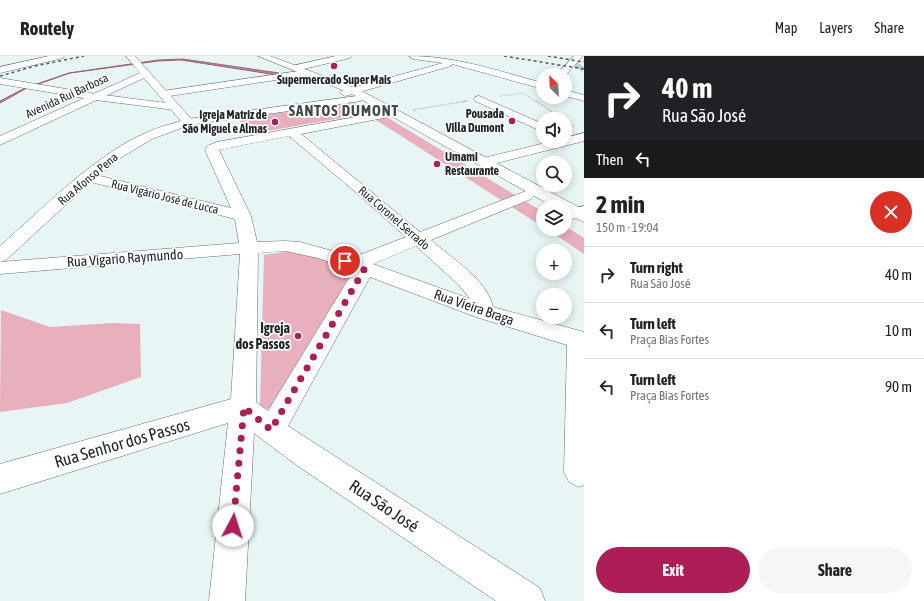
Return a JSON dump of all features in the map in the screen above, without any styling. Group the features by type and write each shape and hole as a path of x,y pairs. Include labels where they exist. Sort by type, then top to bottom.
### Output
{"street":[{"path":"1,69 60,56"},
{"path":"262,56 295,68 311,77 352,94 486,162 575,215 584,232"},
{"path":"295,68 345,56"},
{"path":"413,56 456,62 536,84"},
{"path":"568,56 579,62"},
{"path":"134,61 188,122"},
{"name":"Rua Afonso Pena","path":"0,256 88,177 117,154 148,136 188,122 231,117 352,94 456,62"},
{"path":"571,68 579,62"},
{"path":"572,76 579,62"},
{"path":"0,81 47,66"},
{"name":"Avenida Rui Barbosa","path":"0,141 145,74"},
{"path":"163,94 307,74"},
{"path":"0,81 96,97 175,107"},
{"path":"572,95 584,98"},
{"path":"479,99 536,125"},
{"path":"227,601 244,407 249,248 243,216 212,150 217,146 390,114 536,202"},
{"path":"231,117 244,141"},
{"name":"Rua Coronel Serrado","path":"291,132 419,239 477,291 482,299 483,312"},
{"path":"436,143 470,158 486,162 574,138"},
{"name":"Rua Vigário José de Lucca","path":"88,177 243,216"},
{"path":"271,430 360,266 419,239 526,196"},
{"name":"Rua Vigario Raymundo","path":"0,268 285,246 300,248 360,266"},
{"name":"Rua Vieira Braga","path":"360,266 483,312 581,340"},
{"path":"579,472 581,340"},
{"name":"Rua São José","path":"244,407 271,430 527,601"},
{"name":"Rua Senhor dos Passos","path":"0,479 244,407"}],"path":[{"path":"522,93 552,112"}],"shaded area":[{"path":"183,59 279,73 277,75 181,60 158,61 70,73 27,88 0,103 0,101 25,88 69,73 158,60"},
{"path":"354,102 370,113 250,134 239,119"},
{"path":"385,116 536,208 536,223 373,118"},
{"path":"572,230 584,238 584,254 572,246 572,244 569,244 557,236 572,236"},
{"path":"292,251 305,252 353,270 276,411 260,407 264,255"},
{"path":"1,310 50,327 113,323 140,324 141,377 67,403 0,412"}],"tunnel":[{"path":"578,69 581,65"}],"railway":[{"path":"0,76 35,66 84,56"},
{"path":"504,56 584,69"},
{"path":"548,56 584,62"}],"place":[{"name":"Supermercado Super Mais","path":"334,66"},
{"name":"Pousada Villa Dumont","path":"512,121"},
{"name":"Igreja Matriz de São Miguel e Almas","path":"275,122"},
{"name":"Umami Restaurante","path":"437,164"},
{"name":"Igreja dos Passos","path":"298,336"}],"district":[{"name":"SANTOS DUMONT","path":"344,110"}],"route":[{"path":"233,526 244,407 271,430 365,268 345,261"}]}
